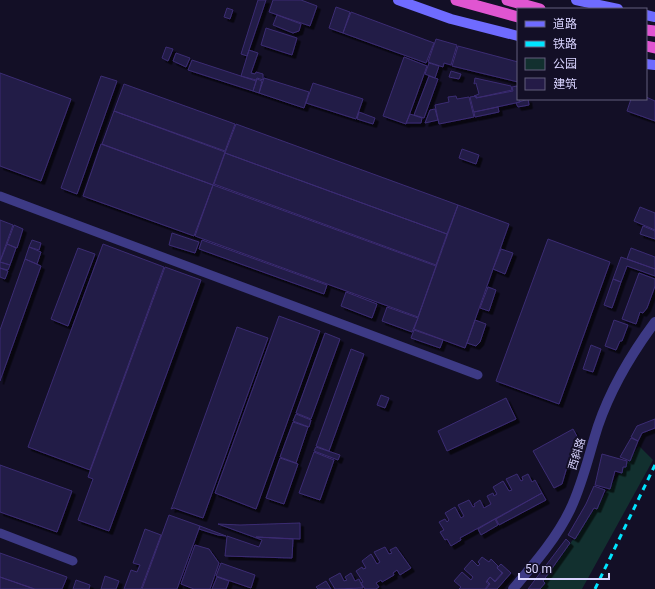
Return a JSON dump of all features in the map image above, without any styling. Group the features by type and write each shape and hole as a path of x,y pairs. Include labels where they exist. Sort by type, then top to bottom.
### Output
{"highway":[{"path":"456,0 517,17"},
{"path":"507,0 536,8"}],"main road":[{"path":"398,0 451,20 517,36"},
{"path":"576,0 613,8"}],"street":[{"path":"0,196 478,375"},
{"name":"西斜路","path":"513,589 548,546 570,510 604,412 633,352 655,322"},
{"path":"0,533 73,561"}],"green space":[{"path":"639,446 653,460 582,589 538,589"}],"building":[{"path":"258,0 266,0 247,56 241,54"},
{"path":"273,0 301,0 317,6 310,26 269,12"},
{"path":"336,7 350,12 343,33 329,28"},
{"path":"227,8 233,10 230,19 224,17"},
{"path":"351,12 434,43 426,63 343,33"},
{"path":"277,15 301,24 299,31 293,33 273,25"},
{"path":"266,28 297,38 292,55 261,45"},
{"path":"436,39 457,45 451,65 444,63 443,67 428,62"},
{"path":"458,46 517,62 517,82 452,66"},
{"path":"166,47 173,49 168,61 162,58"},
{"path":"249,50 258,53 251,73 255,74 256,72 263,74 263,80 257,78 256,80 241,76"},
{"path":"176,53 190,58 186,67 173,61"},
{"path":"404,57 427,66 406,124 383,116"},
{"path":"192,60 256,81 253,91 188,70"},
{"path":"429,63 439,66 435,78 425,74"},
{"path":"451,71 461,74 459,79 449,77"},
{"path":"0,73 71,99 41,181 0,166"},
{"path":"101,76 117,81 77,194 61,188"},
{"path":"429,76 438,79 424,118 414,115"},
{"path":"264,78 309,92 304,108 259,93"},
{"path":"475,78 511,86 512,90 476,98 476,96 474,96 479,94 476,83 474,84"},
{"path":"257,79 262,81 259,93 253,91"},
{"path":"313,83 363,99 356,119 306,103"},
{"path":"124,84 235,124 225,151 114,111"},
{"path":"517,86 517,100 520,100 520,102 474,112 498,107 499,112 475,117 470,97 476,96 476,98 513,91 512,87"},
{"path":"456,96 457,99 469,97 474,117 439,124 435,105 449,102 448,97"},
{"path":"647,97 655,101 655,121 627,111 631,100 647,100"},
{"path":"528,100 529,105 518,107 516,103"},
{"path":"435,109 438,120 425,123 430,110"},
{"path":"114,111 225,152 213,185 102,144"},
{"path":"359,112 375,118 373,124 357,119"},
{"path":"410,114 422,118 421,123 406,123"},
{"path":"236,124 458,205 447,234 225,153"},
{"path":"101,144 213,185 194,236 83,196"},
{"path":"462,149 479,155 476,164 459,158"},
{"path":"225,153 447,234 436,265 214,184"},
{"path":"213,185 436,266 418,317 195,236"},
{"path":"458,205 509,224 465,348 414,329"},
{"path":"640,207 655,213 655,230 634,221"},
{"path":"0,220 13,225 0,261"},
{"path":"14,225 23,229 17,248 7,244"},
{"path":"643,226 655,231 655,239 640,234"},
{"path":"172,233 199,242 195,253 169,245"},
{"path":"548,239 610,262 559,404 496,381"},
{"path":"32,240 41,243 39,250 29,247"},
{"path":"202,240 327,285 324,294 199,249"},
{"path":"7,244 16,248 10,265 0,262"},
{"path":"103,244 164,267 90,470 28,447"},
{"path":"29,247 41,252 37,264 25,259"},
{"path":"78,248 95,254 68,326 51,319"},
{"path":"631,248 655,257 655,269 627,259"},
{"path":"501,249 513,253 505,274 493,269"},
{"path":"621,257 655,269 655,276 627,266 621,282 613,279"},
{"path":"25,259 41,266 0,381 0,330"},
{"path":"0,262 10,265 8,270 0,268"},
{"path":"165,267 201,280 109,531 78,520 93,479 88,477"},
{"path":"0,268 8,271 5,279 0,277"},
{"path":"639,273 655,279 655,286 647,308 643,313 640,312 636,324 622,319"},
{"path":"613,279 621,282 612,308 604,305"},
{"path":"488,287 496,290 489,311 480,308"},
{"path":"346,292 377,304 372,318 341,306"},
{"path":"387,307 418,318 412,332 382,321"},
{"path":"279,316 320,331 256,509 215,493"},
{"path":"475,320 486,324 480,342 476,346 467,343"},
{"path":"614,320 628,325 622,341 620,341 616,350 605,346"},
{"path":"237,327 268,338 203,518 174,508 171,509"},
{"path":"414,330 443,340 440,348 411,338"},
{"path":"325,333 340,339 311,419 296,413"},
{"path":"591,345 601,349 593,372 583,369"},
{"path":"351,349 364,354 329,451 316,446"},
{"path":"381,395 389,398 385,408 377,405"},
{"path":"506,398 516,419 447,451 438,431"},
{"path":"296,414 311,420 309,427 293,421"},
{"path":"655,419 655,428 642,433 638,441 631,437 637,426"},
{"path":"293,422 308,427 296,463 280,457"},
{"path":"573,429 579,440 574,443 562,484 554,488 533,451"},
{"path":"631,438 638,441 630,461 620,457"},
{"path":"316,447 340,455 338,460 314,451"},
{"path":"314,452 334,460 320,500 299,493"},
{"path":"602,454 627,461 626,467 623,467 622,473 615,471 610,489 595,485"},
{"path":"280,458 298,464 284,504 266,498"},
{"path":"0,465 72,491 57,532 0,512"},
{"path":"517,474 521,481 523,480 522,477 528,474 532,482 535,480 542,493 460,538 461,540 451,546 447,539 445,540 440,532 444,530 439,522 445,519 447,522 449,520 445,513 455,507 461,518 464,516 458,505 469,500 473,507 475,506 474,504 480,500 484,508 491,504 487,496 493,493 494,496 497,494 493,487 503,481 509,491 512,490 506,479"},
{"path":"594,486 605,490 597,509 594,508 575,539 568,535 586,504"},
{"path":"542,493 546,500 499,525 496,519"},
{"path":"169,515 200,526 177,589 142,589"},
{"path":"495,519 498,525 481,535 478,529"},
{"path":"300,523 300,539 256,537 293,539 292,558 225,556 227,536 259,547 262,540 218,524 240,525"},
{"path":"200,526 226,536 199,529"},
{"path":"145,529 161,535 141,589 124,589 131,570 137,572 140,565 133,563"},
{"path":"566,539 570,543 543,581 545,583 540,589 528,589"},
{"path":"195,545 209,549 219,563 210,589 194,589 181,584"},
{"path":"385,547 389,554 392,553 390,550 396,547 411,568 400,575 397,570 393,573 394,575 382,582 381,580 376,583 379,587 376,589 365,589 361,583 363,582 356,571 362,567 363,569 366,568 362,561 371,554 377,564 380,562 374,552"},
{"path":"0,553 67,577 62,589 35,589 0,577"},
{"path":"482,557 489,562 491,559 502,573 495,581 490,577 486,582 489,584 485,589 459,589 461,587 454,581 462,572 471,580 473,577 464,569 472,560 478,566 480,564 478,562"},
{"path":"221,563 255,575 251,588 216,576"},
{"path":"501,564 511,573 497,589 486,589 490,584 487,581 490,577 495,582 503,573 497,568"},
{"path":"340,573 344,581 347,580 345,577 351,573 355,581 359,579 363,588 335,589 329,579"},
{"path":"105,576 119,581 116,589 101,589"},
{"path":"0,577 34,589 0,589"},
{"path":"217,577 229,581 226,589 212,589"},
{"path":"76,580 90,585 89,589 73,589"},
{"path":"326,581 331,589 318,589 316,587"}],"railway":[{"path":"595,589 655,465"}]}
